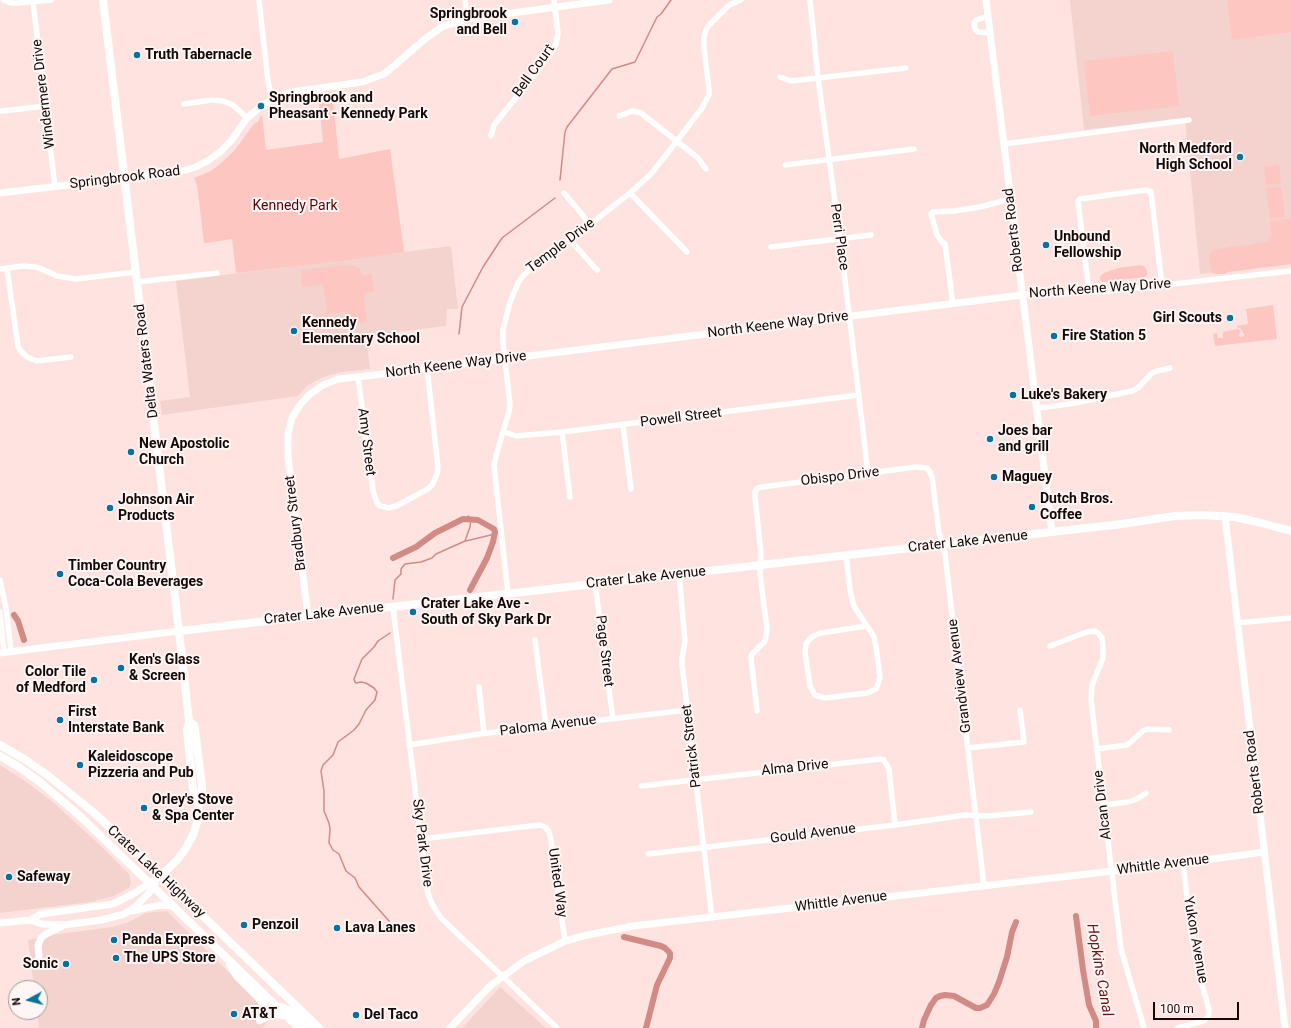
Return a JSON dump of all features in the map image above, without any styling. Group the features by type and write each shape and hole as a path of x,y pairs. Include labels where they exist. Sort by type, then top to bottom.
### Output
{"main road":[{"name":"Delta Waters Road","path":"103,0 189,721 194,726 195,730 202,786 202,794 199,800 199,813 193,835 178,859 161,876"},
{"name":"Crater Lake Avenue","path":"179,631 1122,524 1176,516 1225,516 1257,522 1291,532"},
{"name":"Crater Lake Highway","path":"0,745 24,759 68,791 109,827 319,1028"},
{"name":"Crater Lake Highway","path":"0,756 24,771 61,799 299,1028"},
{"path":"225,957 237,976 260,998 264,1009 260,1020 270,1015 278,1014 287,1016"},
{"path":"274,1004 292,1012 309,1028"}],"street":[{"path":"3,0 11,3 51,0"},
{"path":"259,0 268,82 274,98"},
{"path":"465,0 467,19"},
{"name":"Bell Court","path":"491,136 494,125 549,56 556,44 558,33 554,0"},
{"name":"Springbrook Road","path":"0,193 179,172 196,167 220,152 231,141 247,118 261,106 274,98 292,92 362,82 384,74 426,38 451,24 467,19 609,0"},
{"name":"Temple Drive","path":"508,594 494,472 497,452 504,432 510,405 503,330 510,302 518,283 531,268 570,240 630,193 651,174 677,141 709,95 704,48 704,37 706,30 710,24 729,6 741,0"},
{"name":"Perri Place","path":"810,0 828,160 850,316 868,473"},
{"name":"Roberts Road","path":"986,0 1052,532"},
{"name":"Windermere Drive","path":"33,2 55,186"},
{"path":"988,16 976,20 974,24 975,29 978,32 990,33"},
{"path":"780,77 790,81 906,68"},
{"path":"184,104 212,100 223,101 233,105 247,118"},
{"path":"2,111 46,106"},
{"path":"619,116 632,111 642,113 698,158 706,169"},
{"path":"1004,144 1189,120"},
{"path":"785,165 914,149"},
{"path":"1089,292 1078,201 1080,199 1146,190 1151,192 1162,285"},
{"path":"564,193 590,224"},
{"path":"630,193 687,252"},
{"path":"953,304 945,244 937,235 931,214 933,212 954,211 980,207 1010,199"},
{"path":"771,247 871,235"},
{"path":"570,240 597,270"},
{"path":"0,269 23,266 35,267 57,276 76,279 136,272"},
{"path":"7,269 18,346 20,350 27,357 37,361 71,357"},
{"name":"North Keene Way Drive","path":"289,429 292,418 300,405 315,390 323,385 338,380 1022,295 1061,291 1110,291 1291,270"},
{"path":"137,282 217,273"},
{"name":"Amy Street","path":"358,377 373,491 377,503 380,506 389,508 396,506 428,489 432,485 437,474 438,467 427,368"},
{"path":"1037,408 1070,404 1132,391 1138,388 1152,373 1170,368"},
{"name":"Powell Street","path":"504,432 516,436 562,432 859,396"},
{"path":"623,425 631,489"},
{"name":"Bradbury Street","path":"289,429 287,443 288,457 308,616"},
{"path":"562,432 570,497"},
{"name":"Obispo Drive","path":"760,565 761,554 754,497 758,488 916,467 927,468"},
{"name":"Grandview Avenue","path":"927,468 932,477 939,533 945,554 977,816 984,886"},
{"name":"Roberts Road","path":"1225,516 1285,1028"},
{"path":"846,555 852,602 874,636 880,678 876,689 867,693 825,698 815,695 810,686 805,652 806,644 809,640 821,633 867,626"},
{"path":"757,711 751,658 752,654 764,641 767,629 760,565"},
{"name":"Patrick Street","path":"679,574 686,641 682,664 712,918"},
{"path":"0,580 6,608 5,652"},
{"name":"Page Street","path":"595,584 613,719"},
{"name":"Sky Park Drive","path":"393,607 428,894 436,912 441,918 557,1028"},
{"path":"0,612 5,652"},
{"path":"1237,624 1291,618"},
{"name":"Crater Lake Avenue","path":"5,652 179,631"},
{"name":"Alcan Drive","path":"1050,646 1088,632 1095,631 1100,635 1103,644 1103,658 1092,685 1091,700 1121,949 1144,1028"},
{"path":"535,640 546,726"},
{"path":"479,687 484,733"},
{"name":"Paloma Avenue","path":"410,745 484,733 688,710"},
{"path":"968,748 1024,742 1020,710"},
{"path":"1097,749 1127,744 1142,731 1148,729 1169,730"},
{"name":"Alma Drive","path":"641,786 875,759 884,760 889,769 895,825"},
{"path":"1104,805 1132,801 1146,792"},
{"name":"Gould Avenue","path":"648,854 895,825 965,815 988,816 1031,812"},
{"name":"United Way","path":"421,839 540,825 545,827 549,832 551,840 565,941"},
{"name":"Whittle Avenue","path":"450,1028 490,986 524,961 565,941 587,935 633,926 1183,863 1264,852"},
{"name":"Yukon Avenue","path":"1178,1028 1203,1021 1208,1017 1209,1009 1199,974 1192,939 1183,863"},
{"name":"Delta Waters Road","path":"0,923 30,920 41,914 113,904 151,885 161,876"},
{"name":"Delta Waters Road","path":"30,920 42,924 64,925 101,920 124,914 135,907 149,893 151,885"},
{"path":"124,914 154,905 173,906"},
{"path":"38,965 38,946 41,938 64,925"}],"shaded area":[{"name":"North Medford High School","path":"1070,0 1291,0 1291,264 1200,274 1185,118 1084,130"},
{"name":"Kennedy Elementary School","path":"451,246 458,309 447,309 446,326 366,336 370,369 343,372 326,376 308,385 298,396 162,415 160,401 190,397 176,281"},
{"path":"0,765 53,802 101,846 129,874 131,883 129,888 114,896 91,902 0,913"},
{"path":"167,911 273,1016 262,1028 39,1028 38,1020 48,1020 48,980 33,980 28,940 51,935 112,927 129,922 146,913"},
{"path":"500,987 546,1028 462,1028"}],"green space":[{"path":"1227,0 1291,0 1291,32 1232,40"},
{"path":"1173,51 1179,106 1090,116 1084,61"},
{"name":"Kennedy Park","path":"332,92 339,159 390,149 404,252 236,273 232,239 204,243 197,185 194,178 211,171 220,164 234,151 254,124 259,121 262,115 266,150 323,142 318,93"},
{"path":"1279,165 1281,183 1266,185 1264,167"},
{"path":"1281,187 1285,217 1270,219 1266,188"},
{"path":"1291,219 1291,264 1228,272 1224,274 1212,273 1209,256 1213,250 1243,245 1248,246 1266,242 1271,236 1270,221"},
{"path":"354,265 356,268 360,268 362,275 372,274 374,292 364,293 367,322 347,324 345,312 327,314 323,284 302,287 301,270"},
{"path":"1140,265 1144,266 1147,271 1147,275 1145,277 1103,282 1100,280 1100,276 1104,273 1118,268"},
{"path":"1273,305 1277,339 1215,346 1213,334 1217,333 1218,338 1223,338 1223,332 1238,329 1241,331 1239,335 1240,337 1244,336 1241,329 1236,326 1248,324 1246,309"}],"waterway":[{"path":"560,180 565,132 567,127 612,69 635,62 657,17 671,0"},
{"path":"459,334 462,307 483,267 502,238 555,198"},
{"path":"393,599 395,580 401,574 401,569 405,564 421,562 432,558 436,554 465,541 471,519 468,516"},
{"name":"Hopkins Canal","path":"393,558 416,547 435,533 463,519 478,520 494,529 495,532 487,558 470,590"},
{"path":"466,541 495,534"},
{"name":"Hopkins Canal","path":"14,615 18,621 24,640"},
{"path":"389,921 359,887 355,878 346,871 339,854 333,850 329,843 330,829 324,811 324,791 321,771 323,765 333,755 338,742 354,730 359,724 366,710 375,700 377,692 374,688 366,683 356,683 354,679 362,659 378,641 390,633"},
{"name":"Hopkins Canal","path":"1076,916 1089,1005 1096,1021 1096,1028"},
{"name":"Hopkins Canal","path":"922,1028 931,1005 936,998 940,996 954,996 976,1008 987,1005 999,982 1016,922"},
{"name":"Hopkins Canal","path":"624,937 661,946 670,953 670,958 657,985 646,1028"}],"place":[{"name":"Springbrook and Bell","path":"515,22"},
{"name":"Truth Tabernacle","path":"137,55"},
{"name":"Springbrook and Pheasant - Kennedy Park","path":"261,106"},
{"name":"North Medford High School","path":"1240,157"},
{"name":"Unbound Fellowship","path":"1046,245"},
{"name":"Girl Scouts","path":"1230,318"},
{"name":"Kennedy Elementary School","path":"294,331"},
{"name":"Fire Station 5","path":"1054,336"},
{"name":"Luke's Bakery","path":"1013,395"},
{"name":"Joes bar and grill","path":"990,439"},
{"name":"New Apostolic Church","path":"131,452"},
{"name":"Maguey","path":"994,477"},
{"name":"Dutch Bros. Coffee","path":"1032,507"},
{"name":"Johnson Air Products","path":"110,508"},
{"name":"Timber Country Coca-Cola Beverages","path":"60,574"},
{"name":"Crater Lake Ave - South of Sky Park Dr","path":"413,612"},
{"name":"Ken's Glass & Screen","path":"121,668"},
{"name":"Color Tile of Medford","path":"94,680"},
{"name":"First Interstate Bank","path":"60,720"},
{"name":"Kaleidoscope Pizzeria and Pub","path":"80,765"},
{"name":"Orley's Stove & Spa Center","path":"144,808"},
{"name":"Safeway","path":"9,877"},
{"name":"Penzoil","path":"244,925"},
{"name":"Lava Lanes","path":"337,928"},
{"name":"Panda Express","path":"114,940"},
{"name":"The UPS Store","path":"116,958"},
{"name":"Sonic","path":"66,964"},
{"name":"AT&T","path":"234,1014"},
{"name":"Del Taco","path":"356,1015"}]}
